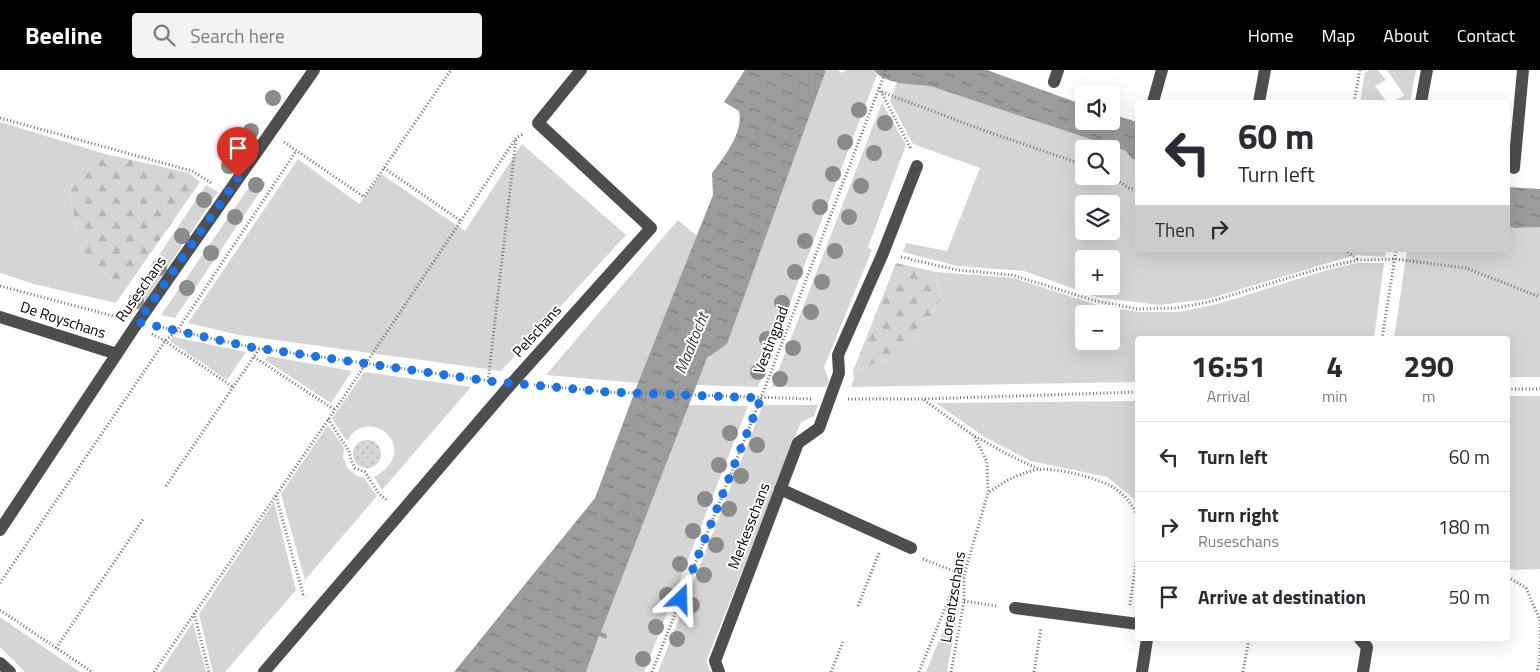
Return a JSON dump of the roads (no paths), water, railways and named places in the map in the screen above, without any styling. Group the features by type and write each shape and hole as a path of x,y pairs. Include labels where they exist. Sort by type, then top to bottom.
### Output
{"street":[{"name":"Ruseschans","path":"0,530 136,324 314,70"},
{"name":"Pelschans","path":"264,672 512,383 651,228 538,123 581,70"},
{"path":"1154,100 1162,70"},
{"path":"1259,100 1265,70"},
{"path":"1421,100 1427,70"},
{"path":"1514,168 1523,70"},
{"name":"Merkesschans","path":"719,672 716,662 780,489 798,443 819,428 838,373 838,355 883,253 916,166"},
{"name":"De Royschans","path":"0,317 116,354"},
{"path":"780,489 885,538 911,548"},
{"path":"1015,608 1135,624"},
{"path":"1142,672 1147,641"},
{"path":"1362,641 1367,647 1363,672"},
{"path":"0,663 10,672"}],"water":[{"name":"Maaltocht","path":"745,70 826,70 727,344 707,358 601,632 607,634 606,639 599,636 586,672 454,672 595,498 638,383 713,195 712,173 736,136 740,119 739,111 724,102"},
{"path":"874,70 987,70 1075,102 1075,130 1120,130 1120,117 1135,121 1135,160 1132,159 1126,151 1120,149 1120,140 1093,140 930,86 885,79"},
{"path":"1510,187 1540,189 1540,227 1510,227"}]}
